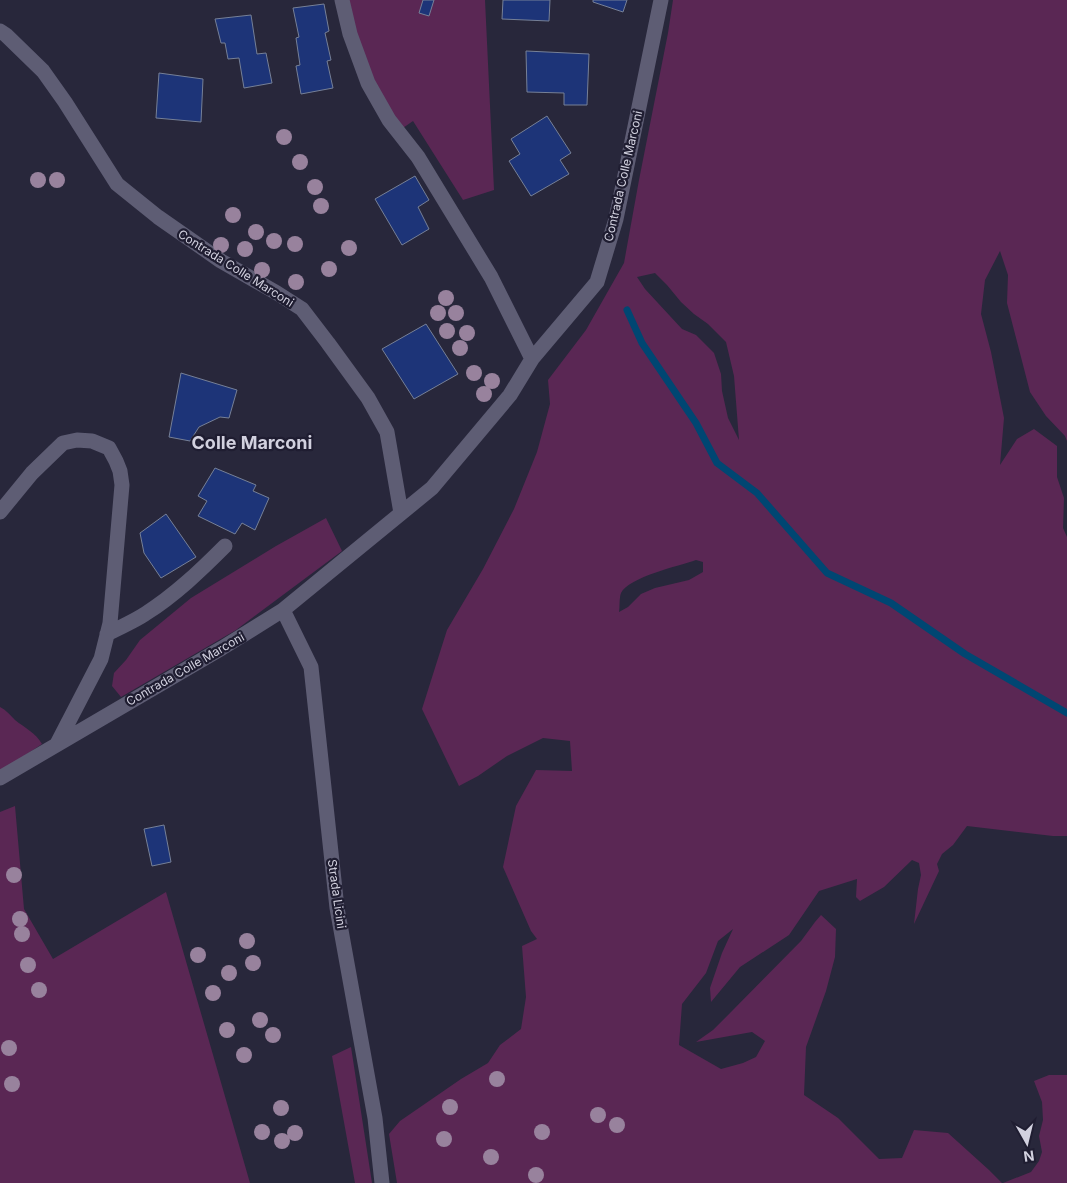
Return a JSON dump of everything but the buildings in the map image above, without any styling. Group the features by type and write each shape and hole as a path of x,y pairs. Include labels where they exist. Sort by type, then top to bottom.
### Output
{"street":[{"path":"342,0 350,34 368,83 389,120 418,157 491,277 532,359"},
{"name":"Contrada Colle Marconi","path":"0,778 222,648 283,610 432,488 510,395 532,359 597,282 616,219 660,0"},
{"name":"Contrada Colle Marconi","path":"0,31 43,71 117,184 158,217 221,261 277,293 302,310 368,398 387,432 401,513"},
{"path":"0,512 32,472 63,443 77,440 92,441 108,448 120,471 122,484 110,623 101,659 57,744"},
{"path":"107,634 144,615 171,595 199,572 225,546"},
{"name":"Strada Licini","path":"283,610 311,667 337,908 375,1118 382,1183"}],"shaded area":[{"path":"344,0 485,0 494,190 463,200 413,121 400,130 382,105"},
{"path":"673,0 1067,0 1067,441 1065,436 1046,416 1030,392 1007,303 1008,275 1000,251 985,280 981,314 991,352 1004,418 1000,465 1017,439 1034,429 1057,446 1057,477 1064,498 1063,528 1067,537 1067,836 967,826 953,845 942,854 937,864 939,871 914,924 921,875 919,863 912,860 884,887 860,901 856,897 857,879 819,891 789,935 740,967 711,1002 710,988 722,953 733,929 718,941 706,973 682,1004 679,1045 721,1069 756,1057 765,1041 752,1032 696,1042 713,1030 801,941 821,915 836,929 835,957 826,991 806,1047 804,1095 838,1118 879,1159 902,1158 914,1130 948,1133 1002,1183 397,1183 389,1134 400,1121 488,1063 500,1045 521,1029 526,997 522,946 537,939 531,931 503,867 516,806 536,770 572,771 570,741 543,738 507,756 478,776 459,786 422,709 447,630 483,569 514,509 537,452 550,404 548,380 586,330 624,263","holes":["655,273 681,302 726,342 734,376 739,440 728,418 722,391 721,374 714,353 696,335 682,329 645,289 637,277","696,560 703,562 703,572 689,580 655,588 641,594 628,607 619,612 620,595 626,587 644,577"]},
{"path":"326,518 342,551 236,630 121,697 112,686 114,673 140,640 191,598"},
{"path":"0,707 40,740 42,744 0,770"},
{"path":"15,806 24,909 53,959 166,892 250,1183 0,1183 0,812"},
{"path":"351,1047 372,1183 355,1183 332,1056"},
{"path":"1049,1075 1067,1075 1067,1183 1003,1183 1031,1172 1039,1161 1042,1152 1039,1136 1043,1120 1042,1102 1034,1081"}],"waterway":[{"path":"627,310 642,343 696,423 717,463 757,493 827,573 891,603 965,654 1067,713"}],"district":[{"name":"Colle Marconi","path":"252,442"}]}
